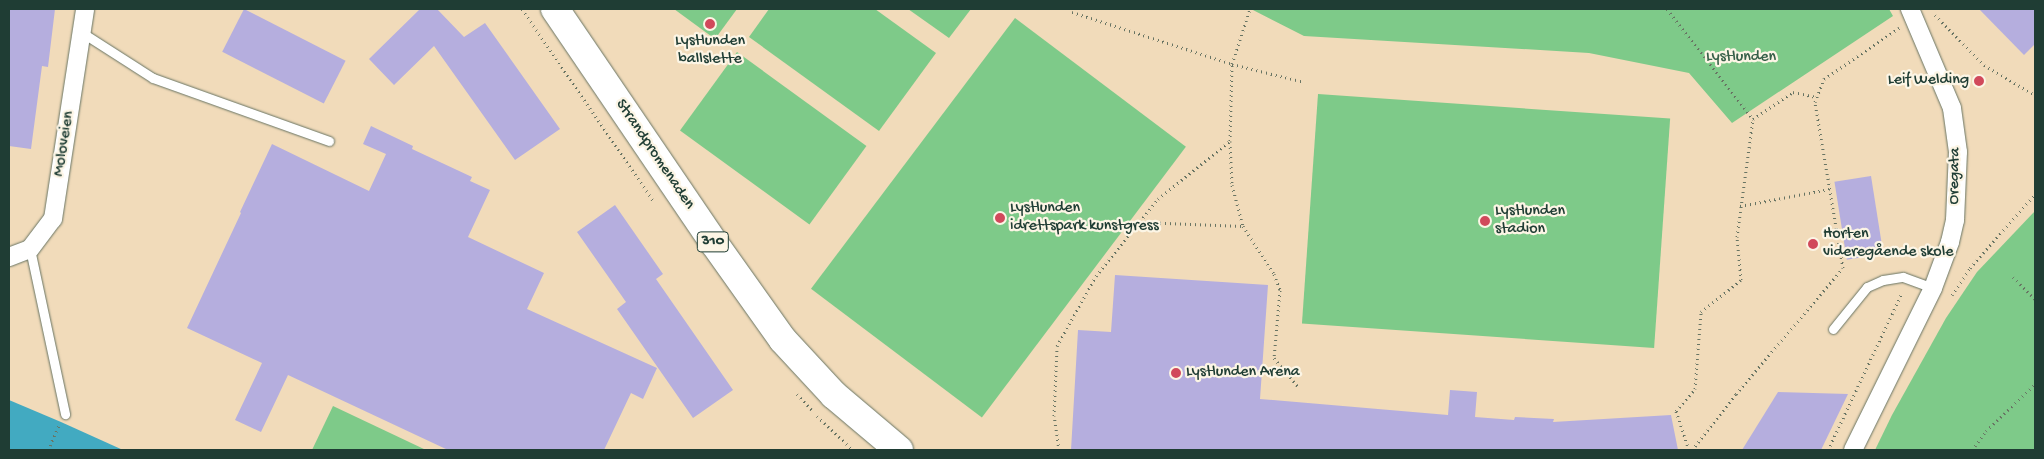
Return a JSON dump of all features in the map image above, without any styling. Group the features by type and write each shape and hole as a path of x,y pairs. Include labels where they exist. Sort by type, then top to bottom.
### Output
{"main road":[{"name":"Strandpromenaden","path":"555,9 714,243 783,340 834,396 899,450"}],"street":[{"name":"Moloveien","path":"30,249 53,219 84,9"},
{"name":"Oregata","path":"1853,450 1933,288 1950,242 1955,220 1958,152 1952,108 1918,12"},
{"path":"9,257 30,249"}],"lane":[{"path":"82,32 153,78 329,142"},
{"path":"30,249 65,414"},
{"path":"1833,329 1867,287 1889,279 1902,277 1933,288"}],"path":[{"path":"1250,9 1232,64 1230,141 1232,185 1243,226 1274,274 1280,290 1274,358 1299,388"},
{"path":"1667,9 1753,119 1736,237 1741,280 1701,312 1695,389 1676,411 1691,450"},
{"path":"1072,12 1232,64 1304,82"},
{"path":"1691,450 1843,268 1815,115 1816,97 1824,79 1918,12 1984,65 2035,94"},
{"path":"1753,119 1793,92 1816,97"},
{"path":"1059,450 1054,416 1057,346 1096,276 1158,199 1230,141"},
{"path":"1740,206 1829,189"},
{"path":"1950,298 1970,268 2035,194"},
{"path":"1140,222 1243,226"},
{"path":"2013,277 2035,299"},
{"path":"1828,450 1909,279"},
{"path":"1972,450 1986,431 2035,384"},
{"path":"48,450 65,414"}],"green space":[{"name":"Lystlunden ballslette","path":"674,9 737,9 715,39"},
{"path":"769,9 875,9 936,53 879,131 749,37"},
{"path":"908,9 971,9 949,38"},
{"name":"Lystlunden","path":"1251,9 1889,9 1893,16 1732,123 1689,73 1589,53 1304,36"},
{"name":"Lystlunden idrettspark kunstgress","path":"1015,18 1186,147 982,418 811,289"},
{"path":"737,52 866,146 809,225 680,130"},
{"name":"Lystlunden stadion","path":"1318,94 1670,119 1654,348 1302,323"},
{"path":"2035,211 2035,450 1875,450 1892,415 1946,318 1977,272"},
{"path":"333,406 426,450 312,450"}],"water":[{"path":"9,400 61,422 123,450 9,450"}],"building":[{"path":"9,9 55,9 48,67 42,66 31,149 9,146"},
{"path":"244,9 346,61 324,104 222,52"},
{"path":"420,9 437,9 464,37 485,23 560,129 515,160 434,46 394,85 369,59"},
{"path":"1979,9 2035,9 2035,44 2024,55"},
{"path":"371,126 413,146 412,149 472,177 470,181 490,190 468,237 544,273 527,309 657,368 643,399 631,393 604,450 448,450 288,375 261,432 235,420 262,363 187,328 240,212 272,144 369,191 386,154 363,144"},
{"path":"1871,176 1883,254 1847,260 1834,182"},
{"path":"615,205 663,274 656,279 733,390 693,418 617,309 626,302 577,232"},
{"path":"1115,275 1268,285 1260,399 1448,415 1450,390 1477,392 1475,417 1514,420 1515,417 1554,419 1553,422 1671,415 1678,450 1071,450 1078,330 1111,332"},
{"path":"1778,392 1848,394 1821,450 1742,450"}],"place":[{"name":"Lystlunden ballslette","path":"710,24"},
{"name":"Leif Welding","path":"1979,81"},
{"name":"Lystlunden idrettspark kunstgress","path":"1000,218"},
{"name":"Lystlunden stadion","path":"1485,221"},
{"name":"Horten videregående skole","path":"1813,244"},
{"name":"Lystlunden Arena","path":"1176,373"}]}
